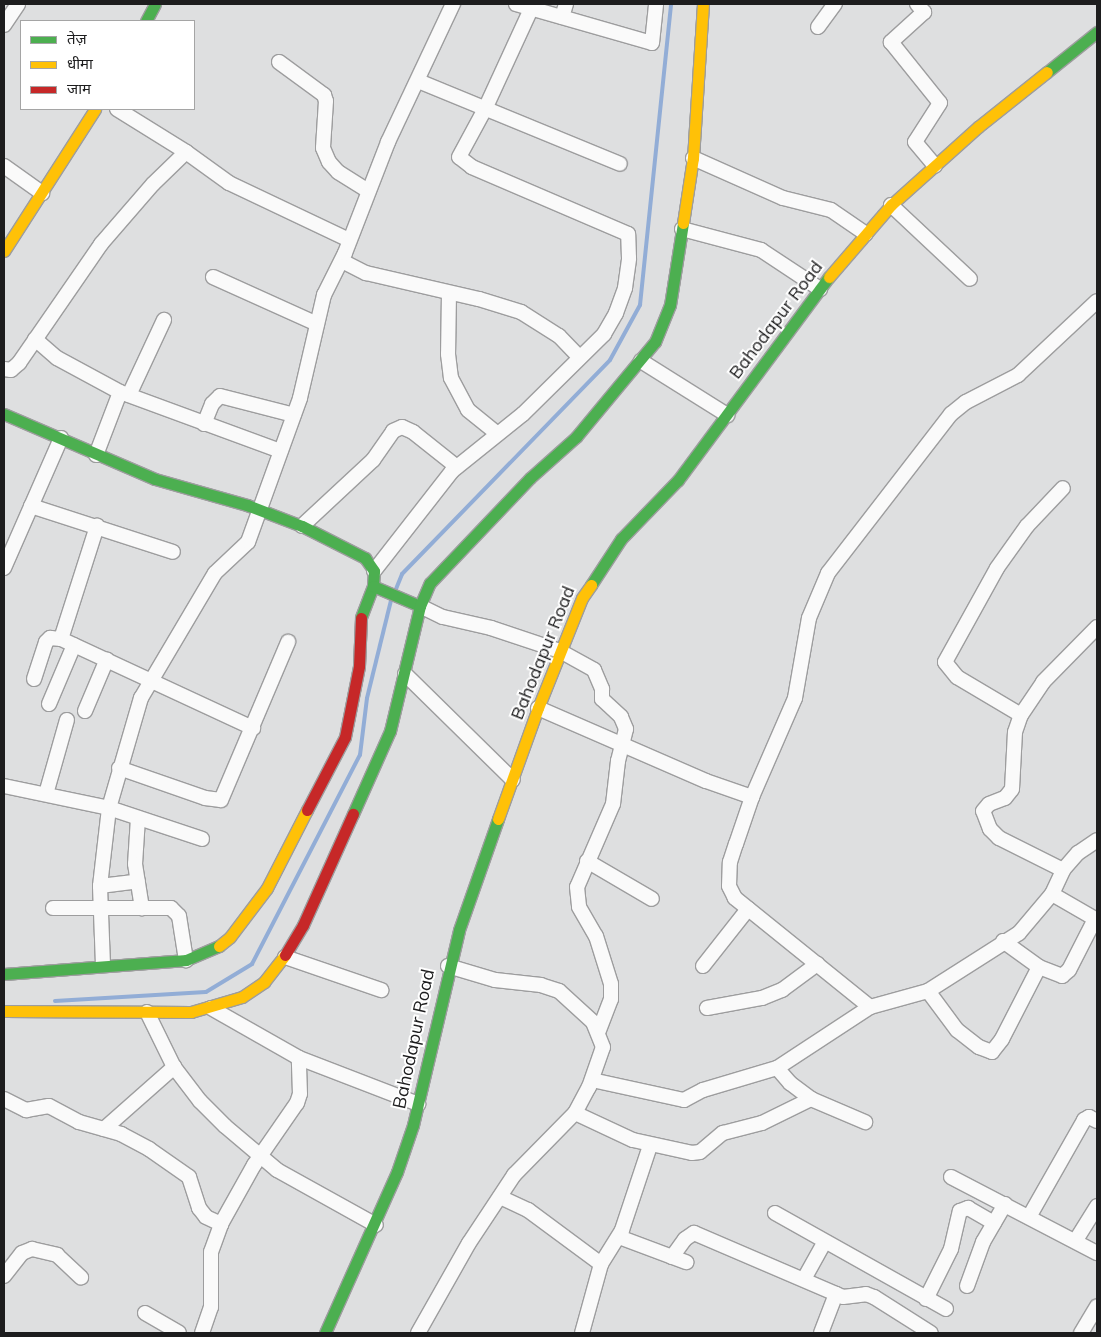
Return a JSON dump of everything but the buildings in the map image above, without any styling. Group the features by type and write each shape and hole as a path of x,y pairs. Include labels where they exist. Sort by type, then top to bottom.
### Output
{"street":[{"path":"4,25 18,4"},
{"path":"147,20 155,4"},
{"path":"104,965 100,886 109,808 128,735 150,678 215,573 248,542 294,415 311,360 324,295 342,261 368,191 452,4"},
{"path":"516,4 531,9 564,10 652,43 656,4"},
{"path":"4,1011 191,1012 211,1008 242,997 264,982 285,957 366,789 390,731 405,674 414,604 436,576 530,478 576,438 656,342 670,304 693,158 703,4"},
{"path":"818,27 835,4"},
{"path":"917,4 924,12 891,42 940,103 915,142 935,166"},
{"path":"374,571 434,491 457,467 498,434 580,358 604,334 616,313 629,258 628,234 463,161 459,157 485,109 531,9"},
{"name":"Bahodapur Road","path":"325,1333 376,1225 398,1172 418,1104 448,966 538,708 582,598 621,539 678,480 820,289 891,205 978,127 1097,32"},
{"path":"279,62 324,95 323,148 329,162 338,172 368,191"},
{"path":"418,81 620,164"},
{"path":"4,251 94,110"},
{"path":"120,110 186,152 229,183 349,240"},
{"path":"4,369 11,370 19,363 101,244 152,184 186,152"},
{"path":"693,158 783,198 831,210 866,234"},
{"path":"4,166 42,193"},
{"path":"891,205 970,279"},
{"path":"682,229 761,250 820,289"},
{"path":"342,261 366,273 521,312 560,336 580,358"},
{"path":"213,277 317,324"},
{"path":"449,293 448,354 451,378 468,410 498,434"},
{"path":"870,1006 736,898 729,886 730,862 752,797 795,698 809,618 828,573 950,414 966,402 1018,375 1097,301"},
{"path":"96,455 124,394 164,320"},
{"path":"36,339 57,358 124,394 280,451"},
{"path":"641,361 727,415"},
{"path":"204,424 212,404 220,396 294,415"},
{"path":"4,414 155,479 260,510 302,526 365,558 374,571 377,588 361,617 359,666 345,737 333,765 267,888 246,918 214,950 186,960 4,974"},
{"path":"302,526 373,460 393,431 402,428 414,432 457,467"},
{"path":"4,568 61,438"},
{"path":"1021,715 957,677 945,662 997,568 1027,526 1064,488"},
{"path":"31,506 173,552"},
{"path":"61,639 97,526"},
{"path":"377,588 443,617 491,628 560,651 594,670 602,689 602,699 620,717 626,729 621,744 613,804 577,887 577,899 596,936 612,991 599,1031"},
{"path":"1063,870 1006,842 990,829 984,817 986,806 1001,801 1012,788 1015,732 1021,715 1043,682 1097,627"},
{"path":"34,678 46,642 54,637 150,678 253,728"},
{"path":"119,768 205,798 221,800 288,642"},
{"path":"49,704 74,645"},
{"path":"86,711 107,659"},
{"path":"405,674 513,780"},
{"path":"538,708 752,797"},
{"path":"46,794 67,720"},
{"path":"4,786 109,808 202,839"},
{"path":"138,818 135,864 142,908"},
{"path":"592,1080 684,1100 703,1090 777,1068 870,1006 928,991 1024,930 1052,894 1063,870 1078,853 1097,840"},
{"path":"587,861 652,899"},
{"path":"100,886 138,881"},
{"path":"1003,942 1039,967 1062,976 1066,974 1096,920 1052,894"},
{"path":"53,908 176,910 186,960"},
{"path":"703,966 748,909"},
{"path":"285,957 381,990"},
{"path":"706,1008 762,998 782,990 817,964"},
{"path":"418,1333 469,1243 500,1197 528,1159 576,1113 592,1080 603,1046 599,1031 581,1009 559,991 541,985 495,980 448,966"},
{"path":"928,991 957,1030 978,1047 992,1052 1002,1040 1039,967"},
{"path":"211,1008 299,1058 418,1104"},
{"path":"147,1012 174,1067 200,1101 259,1158 376,1225"},
{"path":"202,1333 211,1307 212,1252 221,1224 259,1158 297,1103 300,1094 299,1058"},
{"path":"104,1128 174,1067"},
{"path":"777,1068 790,1083 810,1099 865,1122"},
{"path":"4,1099 26,1110 49,1106 79,1122 104,1128 149,1149 179,1168 193,1185 199,1208 206,1217 221,1224"},
{"path":"576,1113 650,1146 700,1152 723,1133 762,1123 810,1099"},
{"path":"1029,1216 1084,1120 1089,1117 1097,1121"},
{"path":"582,1333 601,1264 619,1236 650,1146"},
{"path":"951,1177 1076,1240 1097,1253"},
{"path":"500,1197 528,1210 601,1264"},
{"path":"967,1286 994,1223 1005,1204"},
{"path":"1076,1240 1097,1206"},
{"path":"926,1299 951,1249 960,1210 968,1208 994,1223"},
{"path":"775,1213 946,1309"},
{"path":"672,1257 685,1239 694,1233 836,1294 874,1297 931,1333"},
{"path":"619,1236 686,1262"},
{"path":"804,1279 824,1242"},
{"path":"4,1276 22,1253 32,1248 57,1255 81,1276"},
{"path":"821,1333 836,1294"},
{"path":"1080,1333 1097,1306"},
{"path":"145,1313 179,1333"}],"waterway":[{"path":"396,589 402,574 610,360 640,305 671,4"},
{"path":"55,1001 206,992 252,964 360,755 367,698 391,600"}],"traffic: fast":[{"path":"147,20 155,4"},
{"path":"1047,72 1097,32"},
{"path":"353,814 390,731 420,606 430,583 530,478 576,437 655,342 670,305 683,223"},
{"path":"591,585 621,539 678,480 829,277"},
{"path":"4,414 155,479 247,505 302,526 365,558 374,571 373,586 361,618"},
{"path":"373,586 420,606"},
{"path":"325,1333 397,1172 413,1125 459,930 498,819"},
{"path":"4,974 186,960 219,946"}],"traffic: slow":[{"path":"683,223 693,158 703,4"},
{"path":"829,277 891,205 978,127 1047,72"},
{"path":"4,251 94,110"},
{"path":"498,819 538,708 582,598 591,585"},
{"path":"219,946 230,937 267,888 307,810"},
{"path":"4,1011 191,1012 242,997 264,982 285,955"}],"traffic: jam":[{"path":"307,810 345,737 359,666 361,618"},
{"path":"285,955 303,925 353,814"}]}
